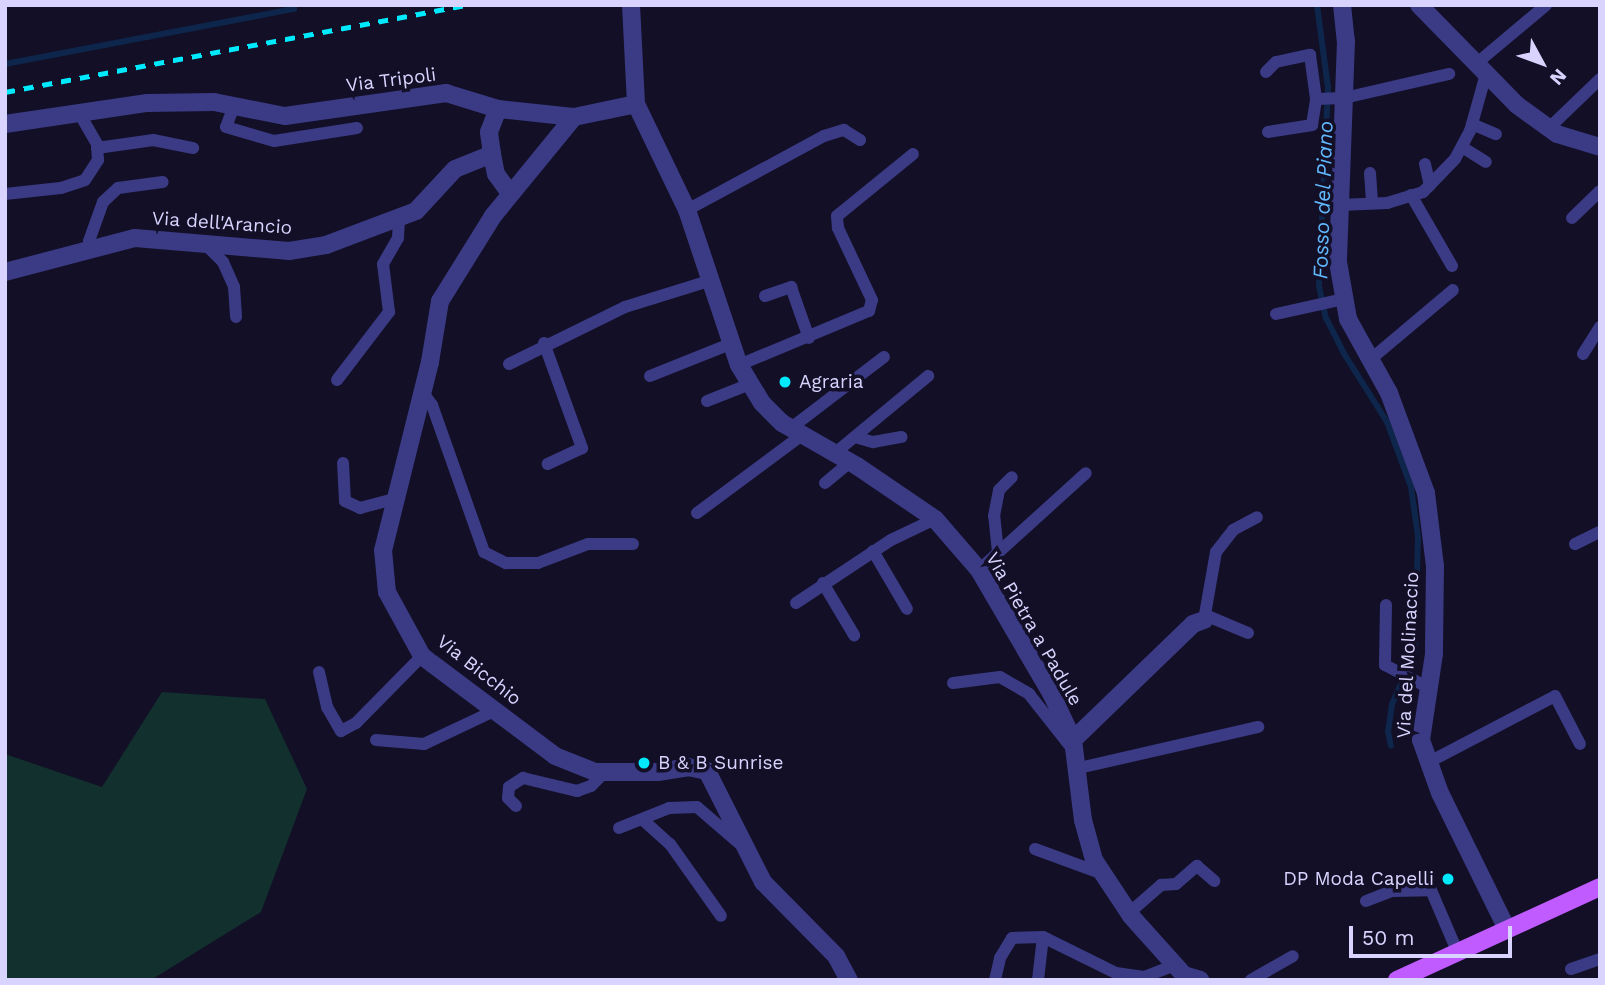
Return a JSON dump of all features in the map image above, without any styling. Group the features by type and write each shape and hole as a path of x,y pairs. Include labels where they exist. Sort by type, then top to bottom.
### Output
{"main road":[{"path":"1397,980 1600,887"}],"street":[{"name":"Via Pietra a Padule","path":"631,5 636,104 687,210 738,365 762,403 797,431 843,458 934,519 979,570 1076,754 1083,820 1094,860 1129,913 1184,975 1200,980"},
{"name":"Via del Molinaccio","path":"1342,5 1346,41 1341,98 1338,300 1389,393 1426,493 1435,566 1434,654 1421,683 1421,740 1507,929"},
{"path":"1419,5 1481,69 1549,128 1600,147"},
{"name":"Via Tripoli","path":"5,124 147,103 214,102 285,117 446,93 498,109 574,117 636,104"},
{"path":"498,109 489,132 492,154 496,174 510,193"},
{"name":"Via Bicchio","path":"574,117 510,193 440,301 383,550 387,593 422,656 555,756 605,772 658,772 688,767 708,771 763,882 835,956 849,980"},
{"name":"Via dell'Arancio","path":"5,272 135,238 289,251 327,245 416,211 455,169 492,154"},
{"path":"1076,754 1193,624 1204,620"}],"lane":[{"path":"1341,205 1372,203 1411,195 1430,185 1462,146 1472,124 1481,69 1546,5"},
{"path":"1266,72 1276,62 1310,55 1317,99 1312,125 1268,132"},
{"path":"1317,99 1341,98 1449,74"},
{"path":"1549,128 1600,79"},
{"path":"234,106 226,127 274,141 357,128"},
{"path":"5,178 6,193 61,188 86,180 97,160 97,148 79,113"},
{"path":"1472,124 1496,134"},
{"path":"687,210 824,136 844,130 860,140"},
{"path":"97,148 153,140 193,148"},
{"path":"1462,146 1486,162"},
{"path":"738,365 809,338 869,310 872,300 838,228 837,216 913,154"},
{"path":"1425,164 1430,185"},
{"path":"1370,173 1372,203"},
{"path":"91,249 89,241 103,202 118,188 163,182"},
{"path":"1572,218 1600,191"},
{"path":"1411,195 1452,266"},
{"path":"337,380 389,312 383,264 398,238 399,218"},
{"path":"203,242 223,262 234,287 236,317"},
{"path":"509,364 544,343 625,307 712,280"},
{"path":"765,296 791,287 809,338"},
{"path":"1371,359 1454,290"},
{"path":"1276,314 1338,300"},
{"path":"1583,354 1600,327"},
{"path":"544,343 582,448 547,464"},
{"path":"650,376 730,344"},
{"path":"697,513 884,357"},
{"path":"825,483 855,437 928,376"},
{"path":"707,401 750,384"},
{"path":"421,390 432,405 484,552 506,563 538,563 587,544 633,544"},
{"path":"855,437 873,442 902,437"},
{"path":"343,463 345,501 360,508 394,499"},
{"path":"979,570 1086,473"},
{"path":"998,552 994,516 999,490 1012,477"},
{"path":"1204,620 1216,552 1233,530 1257,517"},
{"path":"796,603 873,551 934,519"},
{"path":"1574,544 1600,532"},
{"path":"873,551 906,609"},
{"path":"823,583 854,635"},
{"path":"1386,605 1385,666 1421,683"},
{"path":"1204,620 1210,617 1248,633"},
{"path":"319,673 327,707 341,731 382,700 422,656"},
{"path":"953,683 1000,677 1029,694 1076,754 1258,727"},
{"path":"1429,762 1555,696 1580,744"},
{"path":"376,740 424,744 496,710"},
{"path":"516,806 508,799 509,787 523,778 577,791 591,786 605,772"},
{"path":"619,828 669,808 697,807 750,853"},
{"path":"643,820 670,844 721,916"},
{"path":"1035,849 1103,874"},
{"path":"1129,913 1161,885 1176,884 1197,866 1214,881"},
{"path":"1366,901 1392,891 1431,890 1457,951"},
{"path":"1038,980 1043,937"},
{"path":"995,980 1000,958 1012,938 1043,937 1116,973 1144,977 1175,965"},
{"path":"1251,980 1293,956"},
{"path":"1571,969 1600,959"}],"green space":[{"path":"162,692 265,699 307,789 261,912 151,980 5,980 5,754 102,787"}],"waterway":[{"path":"5,64 294,9 294,5"},
{"name":"Fosso del Piano","path":"1317,5 1328,87 1319,286 1326,318 1343,352 1387,422 1411,487 1418,537 1415,653 1392,704 1388,731 1391,746"}],"railway":[{"path":"5,92 466,5"}],"place":[{"name":"Agraria","path":"785,382"},
{"name":"B & B Sunrise","path":"644,763"},
{"name":"DP Moda Capelli","path":"1448,879"}]}
